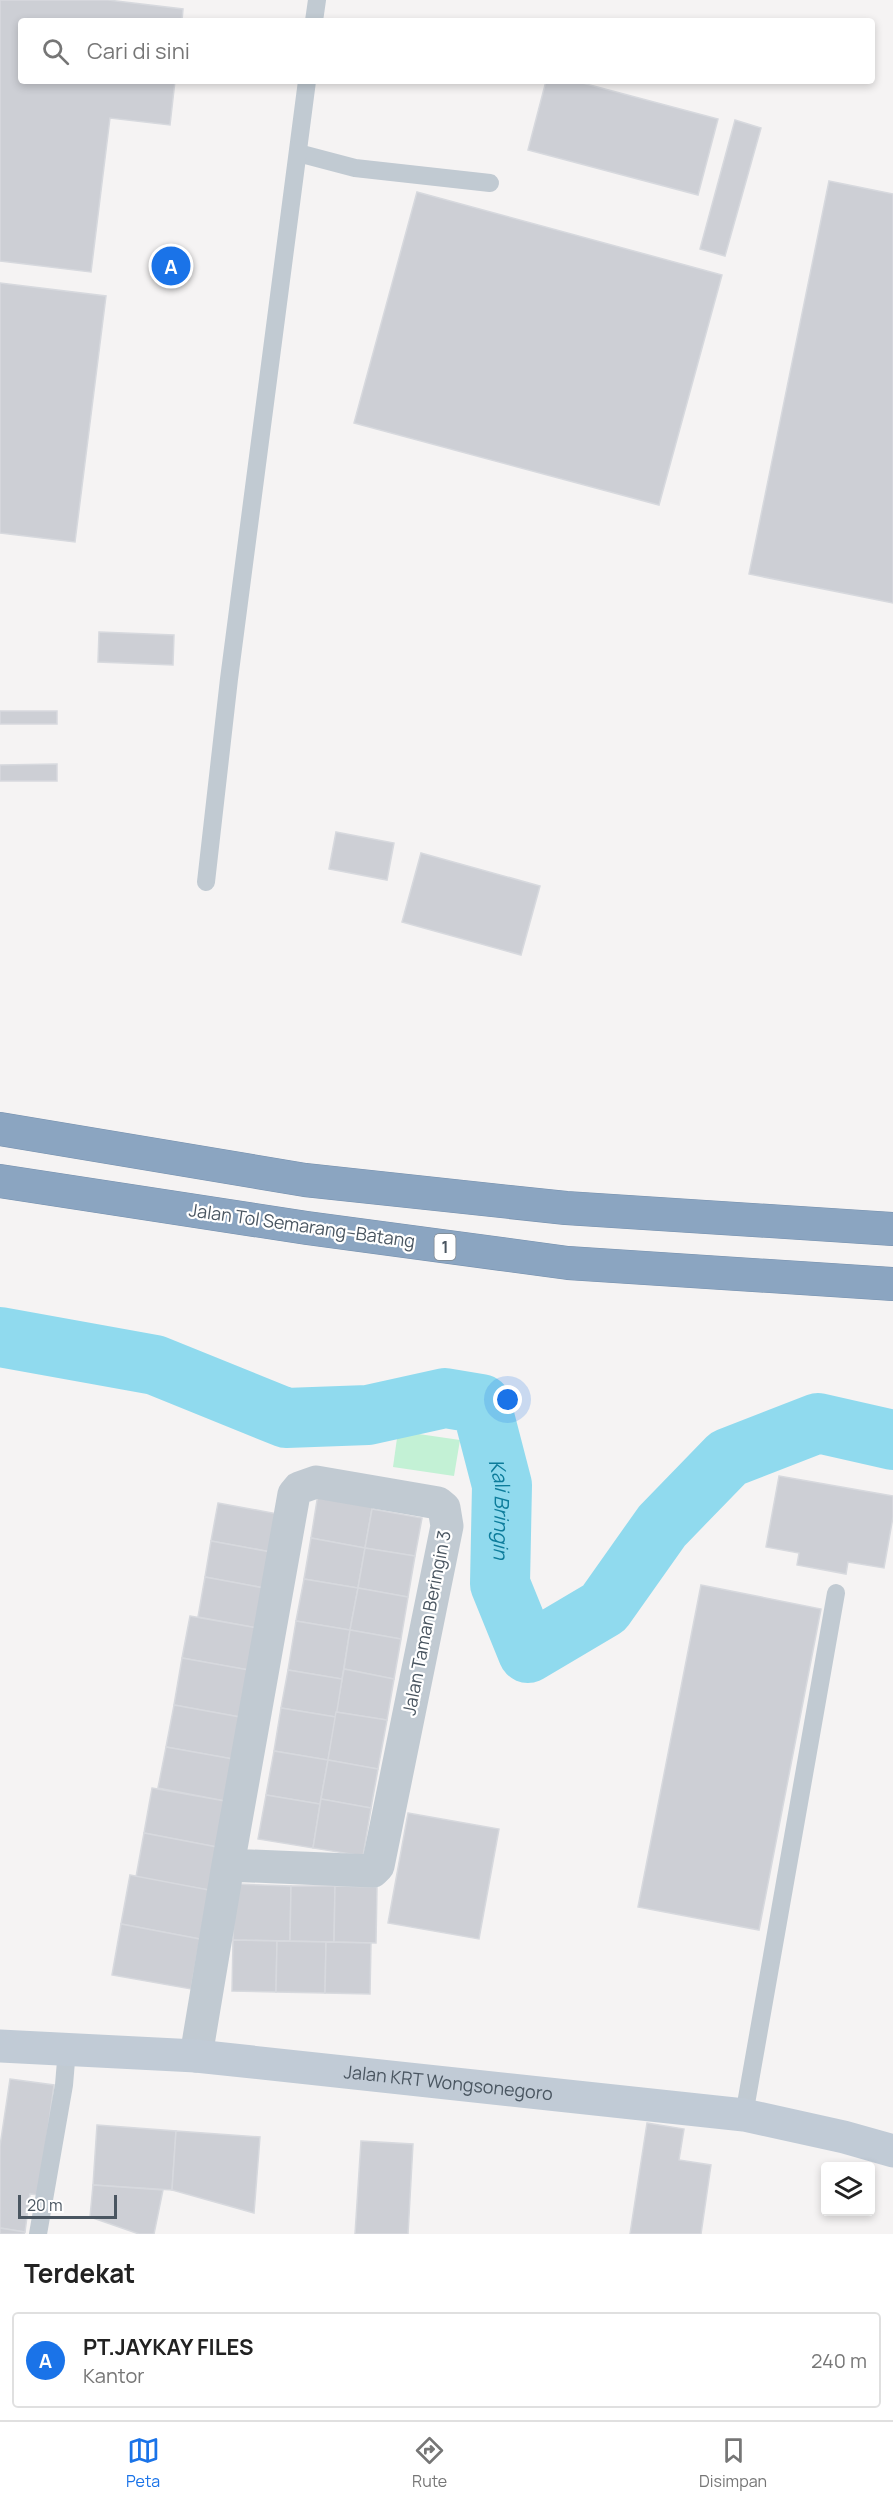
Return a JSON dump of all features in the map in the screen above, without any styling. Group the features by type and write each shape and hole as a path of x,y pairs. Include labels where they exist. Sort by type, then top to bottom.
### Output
{"highway":[{"path":"0,1129 305,1180 566,1208 893,1229"},
{"name":"Jalan Tol Semarang–Batang","path":"0,1181 307,1228 568,1263 893,1284"}],"street":[{"name":"Jalan Taman Beringin 3","path":"196,2056 228,1865 294,1494 298,1488 316,1482 438,1503 444,1508 447,1526 378,1866 373,1871 228,1865"},
{"name":"Jalan KRT Wongsonegoro","path":"0,2046 196,2056 744,2115 844,2137 893,2151"}],"lane":[{"path":"314,18 317,0"},
{"path":"206,882 229,679 307,84"},
{"path":"298,153 355,168 490,183"},
{"path":"744,2115 836,1593"},
{"path":"38,2234 64,2085 67,2049"}],"green space":[{"path":"398,1431 460,1440 454,1476 393,1467"}],"building":[{"path":"0,0 108,0 183,9 182,18 18,18 18,84 175,84 170,125 110,118 91,272 0,261"},
{"path":"545,84 586,84 718,119 698,195 528,150"},
{"path":"735,120 761,128 725,256 700,249"},
{"path":"829,181 893,194 893,603 749,574"},
{"path":"417,192 722,275 659,505 354,423"},
{"path":"0,283 106,296 75,542 0,533"},
{"path":"99,632 174,635 173,665 98,662"},
{"path":"0,711 57,711 57,724 0,724"},
{"path":"57,764 57,781 0,781 0,765"},
{"path":"336,832 394,843 387,880 329,869"},
{"path":"421,853 540,886 521,955 402,922"},
{"path":"779,1476 893,1496 893,1517 884,1568 848,1562 846,1574 797,1565 799,1553 766,1547"},
{"path":"318,1494 373,1503 365,1548 311,1538"},
{"path":"218,1503 278,1514 271,1552 211,1541"},
{"path":"372,1509 422,1518 415,1556 365,1548"},
{"path":"311,1538 365,1548 358,1588 304,1579"},
{"path":"211,1541 271,1552 264,1588 205,1577"},
{"path":"365,1548 415,1556 408,1597 358,1588"},
{"path":"205,1577 264,1588 257,1628 198,1617"},
{"path":"304,1579 358,1588 350,1630 296,1621"},
{"path":"701,1585 821,1609 759,1930 638,1907"},
{"path":"358,1588 408,1597 401,1639 350,1630"},
{"path":"190,1616 257,1628 249,1670 182,1658"},
{"path":"296,1621 350,1630 342,1679 288,1670"},
{"path":"350,1630 401,1639 394,1679 344,1669"},
{"path":"182,1658 249,1670 240,1717 174,1705"},
{"path":"344,1669 394,1679 387,1720 336,1712"},
{"path":"288,1670 342,1679 336,1717 281,1708"},
{"path":"174,1705 240,1717 233,1759 166,1747"},
{"path":"281,1708 336,1717 328,1760 274,1751"},
{"path":"336,1712 387,1720 378,1769 328,1760"},
{"path":"166,1747 233,1759 225,1801 158,1788"},
{"path":"274,1751 328,1760 320,1804 266,1795"},
{"path":"328,1760 378,1769 371,1808 321,1799"},
{"path":"152,1788 225,1801 217,1847 144,1833"},
{"path":"266,1795 320,1804 313,1848 258,1839"},
{"path":"321,1799 371,1808 363,1856 313,1848"},
{"path":"408,1813 499,1829 479,1939 388,1923"},
{"path":"144,1833 217,1847 209,1890 136,1877"},
{"path":"130,1875 209,1890 200,1939 121,1924"},
{"path":"235,1884 291,1886 290,1941 233,1940"},
{"path":"291,1886 335,1886 334,1942 290,1941"},
{"path":"335,1886 377,1887 376,1943 334,1942"},
{"path":"121,1924 200,1939 191,1989 112,1975"},
{"path":"233,1940 277,1941 276,1992 232,1991"},
{"path":"277,1941 326,1942 325,1993 276,1992"},
{"path":"326,1942 371,1943 370,1994 325,1993"},
{"path":"10,2079 54,2085 39,2195 30,2194 25,2232 0,2228 0,2146"},
{"path":"647,2123 684,2129 679,2160 711,2165 701,2234 630,2234"},
{"path":"97,2125 176,2131 172,2190 93,2185"},
{"path":"176,2131 260,2137 254,2213 172,2190"},
{"path":"361,2141 413,2144 408,2234 355,2234"},
{"path":"93,2185 163,2190 154,2234 139,2234 90,2217"},
{"path":"0,2228 25,2232 24,2234 0,2234"}],"waterway":[{"name":"Kali Bringin","path":"0,1337 155,1365 286,1418 368,1415 445,1398 481,1404 502,1485 500,1584 528,1653 604,1608 662,1526 728,1458 818,1423 893,1440"}],"place":[{"name":"PT.JAYKAY FILES","path":"171,266"}]}
